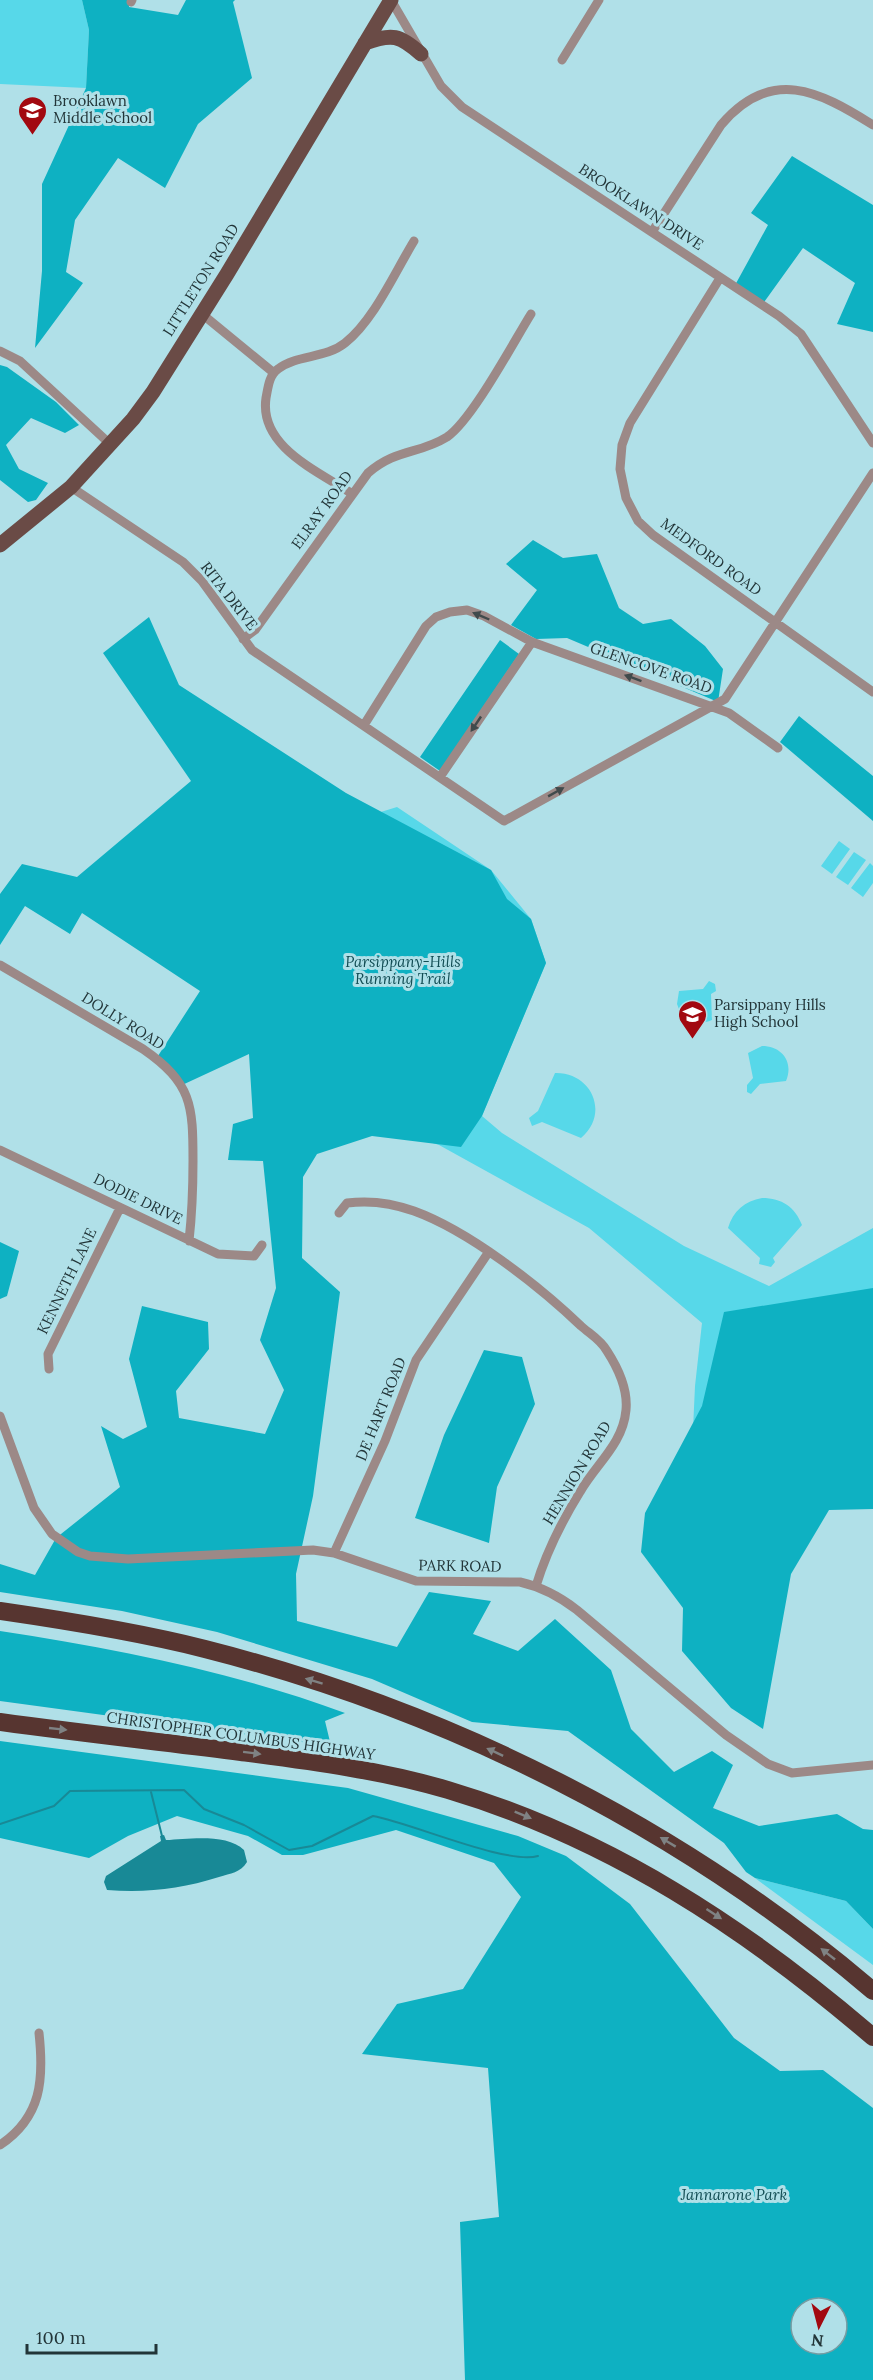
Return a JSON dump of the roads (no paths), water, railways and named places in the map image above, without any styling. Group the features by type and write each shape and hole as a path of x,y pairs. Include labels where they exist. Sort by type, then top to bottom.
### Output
{"highway":[{"path":"0,1611 72,1622 204,1649 353,1693 471,1740 568,1787 667,1842 780,1917 873,1990"},
{"name":"CHRISTOPHER COLUMBUS HIGHWAY","path":"0,1722 352,1768 446,1790 508,1810 593,1845 694,1901 805,1980 873,2037"}],"main road":[{"name":"LITTLETON ROAD","path":"0,545 71,487 153,392 391,0"},
{"path":"365,44 384,36 397,38 406,40 421,54"}],"street":[{"name":"BROOKLAWN DRIVE","path":"391,0 441,86 462,107 779,316 801,334 873,443"},
{"path":"562,60 599,0"},
{"path":"652,232 722,125 734,111 754,98 776,91 812,92 834,100 873,125"},
{"path":"351,493 307,465 275,439 264,412 268,389 274,373 289,363 332,352 356,334 414,241"},
{"name":"MEDFORD ROAD","path":"720,278 630,423 620,457 623,487 638,520 644,527 873,692"},
{"path":"202,314 274,373"},
{"name":"ELRAY ROAD","path":"243,639 255,630 351,493 381,462 402,452 436,442 456,429 531,314"},
{"path":"0,351 20,361 110,444"},
{"name":"GLENCOVE ROAD","path":"364,724 426,626 436,617 467,610 484,616 505,630 532,642 712,706 725,699 873,473"},
{"name":"RITA DRIVE","path":"71,487 183,562 202,581 252,650 504,821 712,706"},
{"path":"440,777 532,642"},
{"path":"712,706 729,712 778,748"},
{"name":"DOLLY ROAD","path":"0,965 143,1049 163,1064 180,1083 192,1112 193,1195 189,1241"},
{"name":"DODIE DRIVE","path":"0,1150 218,1254 254,1256 262,1245"},
{"name":"HENNION ROAD","path":"339,1213 347,1203 375,1202 393,1204 434,1220 488,1253 552,1298 600,1341 619,1375 626,1398 620,1435 580,1490 544,1558 536,1586"},
{"name":"KENNETH LANE","path":"49,1369 48,1354 120,1208"},
{"name":"DE HART ROAD","path":"334,1553 385,1441 416,1360 488,1253"},
{"name":"PARK ROAD","path":"0,1416 34,1508 52,1534 78,1552 90,1556 128,1559 295,1549 334,1553 416,1581 520,1582 536,1586 548,1590 577,1610 726,1735 768,1764 792,1773 873,1765"},
{"path":"0,2145 23,2124 40,2089 43,2079 39,2033"}],"waterway":[{"path":"0,1824 54,1806 70,1791 184,1790 204,1809 244,1825 289,1850 312,1846 373,1816 504,1855 538,1856"},
{"path":"151,1792 162,1836"}],"place":[{"name":"Brooklawn Middle School","path":"32,136"},
{"name":"Parsippany Hills High School","path":"693,1040"}],"park label":[{"name":"Parsippany-Hills Running Trail","path":"403,970"},
{"name":"Jannarone Park","path":"734,2195"}]}
